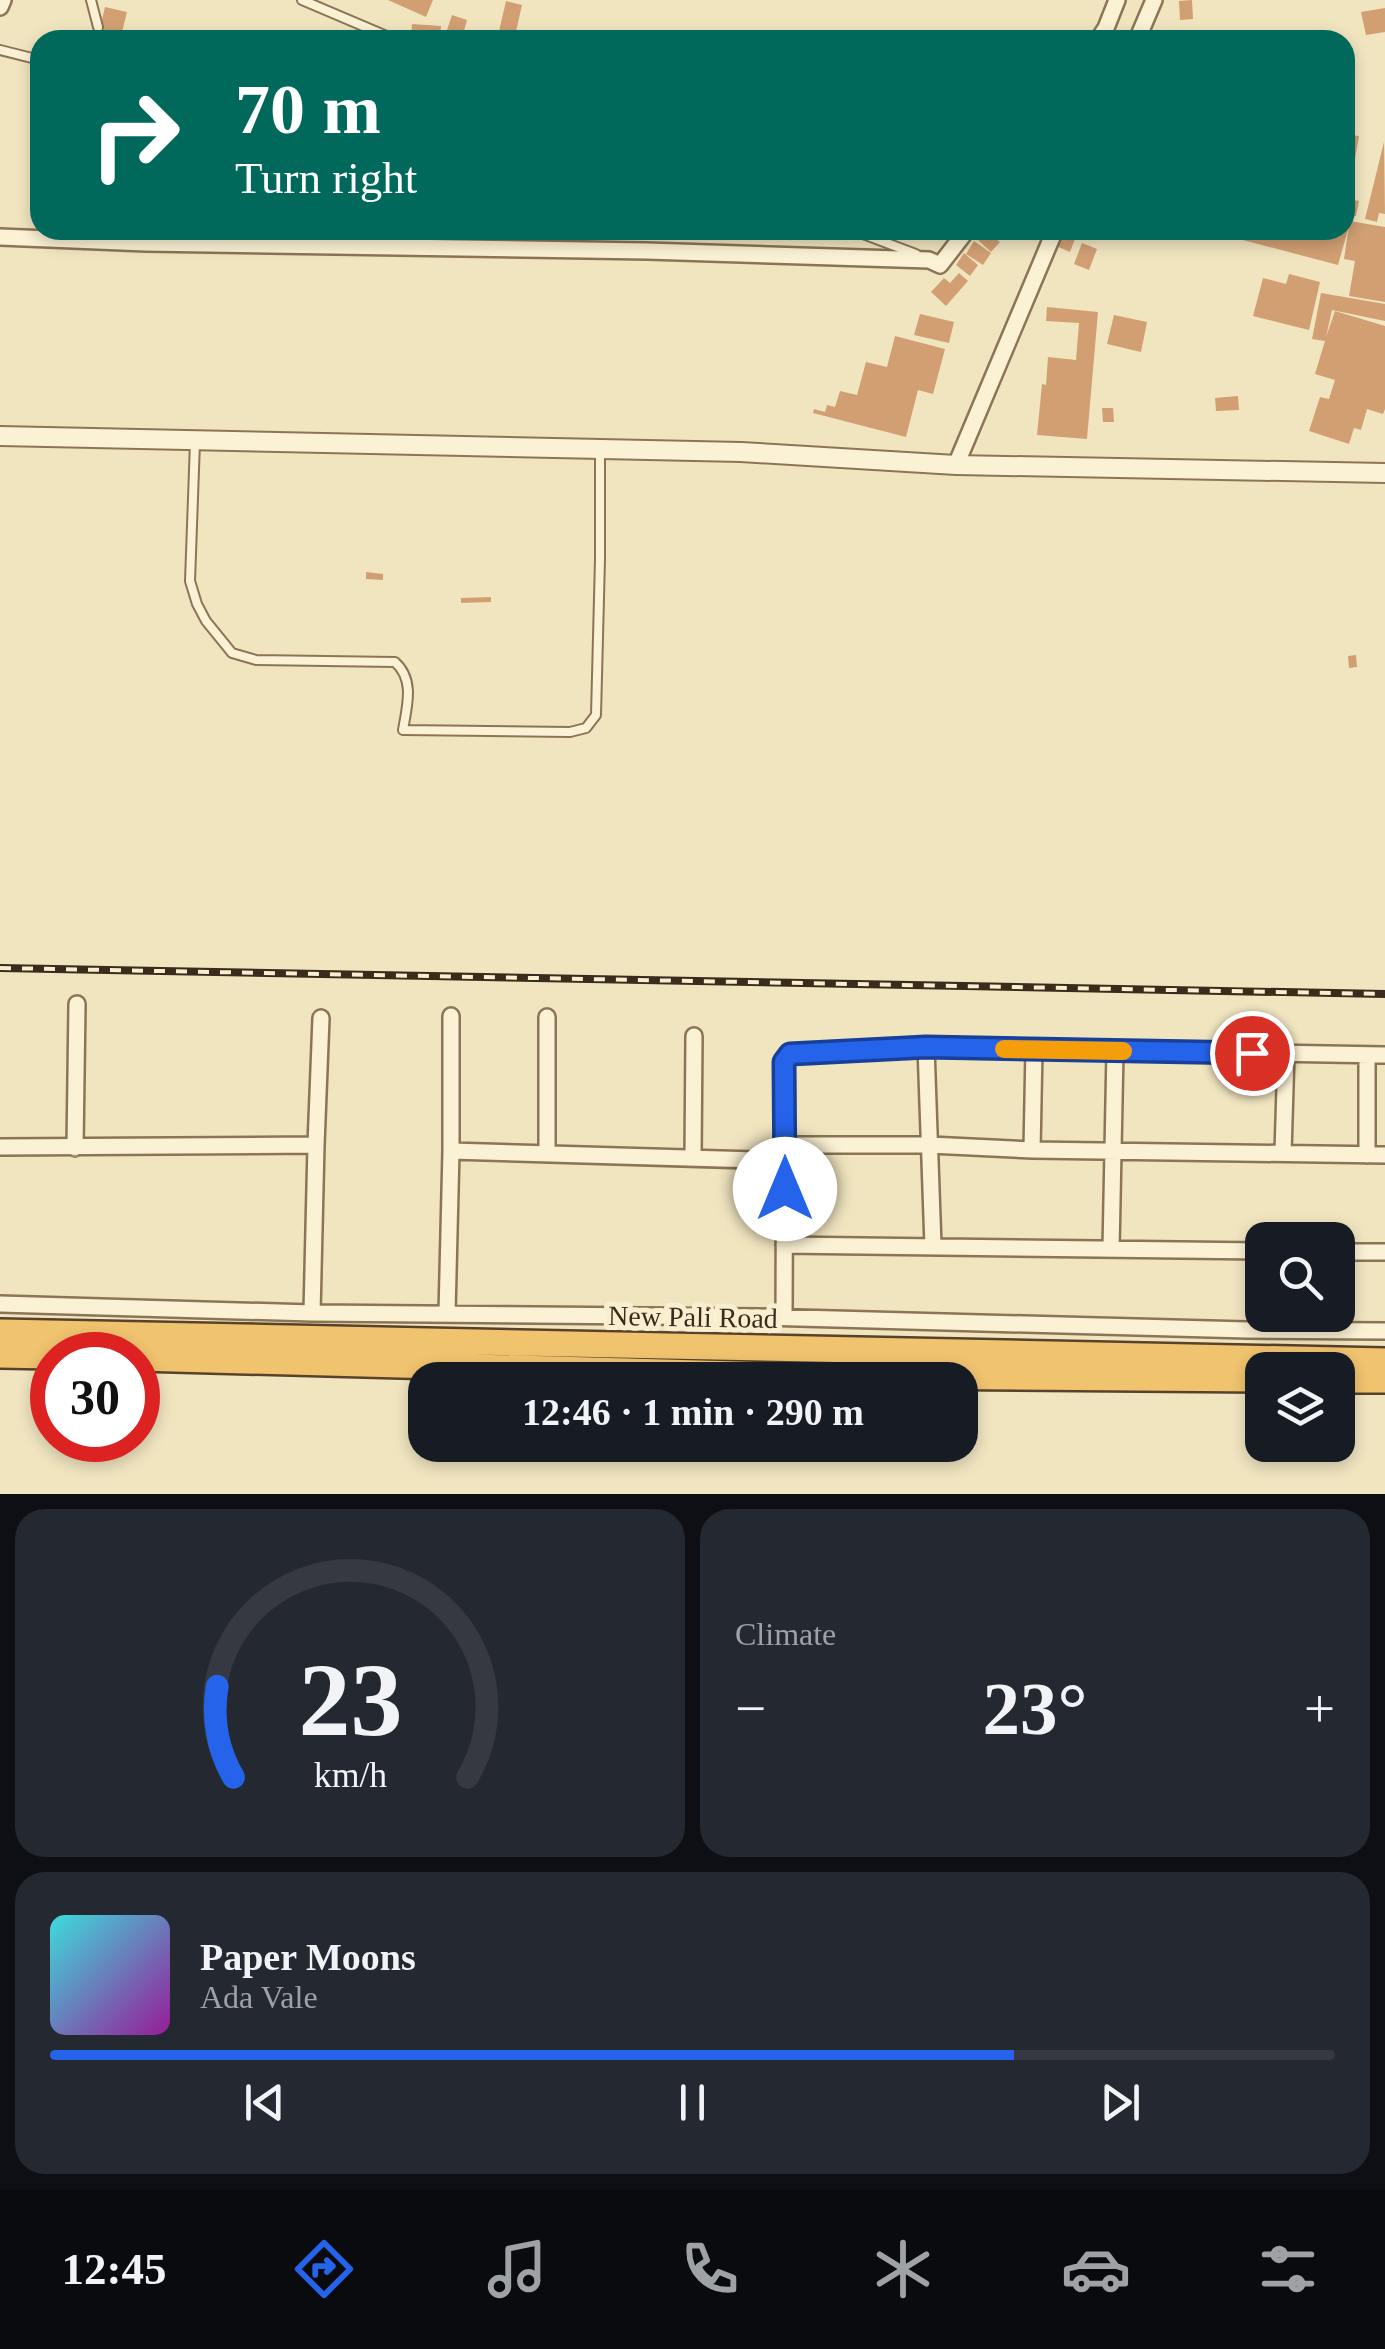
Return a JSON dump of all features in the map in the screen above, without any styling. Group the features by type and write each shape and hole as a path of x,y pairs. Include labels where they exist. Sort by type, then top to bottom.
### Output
{"highway":[{"name":"New Pali Road","path":"0,1332 1385,1361"},
{"path":"0,1355 30,1356"},
{"name":"New Pali Road","path":"160,1359 776,1375 1245,1379"},
{"path":"1355,1380 1385,1380"}],"street":[{"path":"0,7 3,0"},
{"path":"1103,30 1117,0"},
{"path":"1141,30 1154,0"},
{"path":"0,237 30,238"},
{"path":"83,240 647,251 929,260 940,265 959,240"},
{"path":"956,465 1051,240"},
{"path":"0,436 742,452 956,465 1385,473"},
{"path":"75,1148 78,1004"},
{"path":"446,1313 451,1016"},
{"path":"547,1017 547,1154"},
{"path":"312,1313 321,1018"},
{"path":"693,1158 694,1036"},
{"path":"926,1047 933,1246"},
{"path":"784,1318 784,1062 790,1054 926,1047 1385,1055"},
{"path":"1032,1150 1034,1049"},
{"path":"1111,1248 1115,1051"},
{"path":"1283,1153 1286,1054"},
{"path":"1366,1155 1367,1055"},
{"path":"0,1147 316,1145"},
{"path":"451,1151 693,1158 930,1145 1385,1155"},
{"path":"784,1246 1245,1251"},
{"path":"1355,1252 1385,1252"},
{"path":"0,1304 1385,1331"}],"lane":[{"path":"91,0 98,27"},
{"path":"302,0 372,30"},
{"path":"0,50 30,58"},
{"path":"878,240 929,260"},
{"path":"195,442 190,582 216,634 232,653 256,660 395,662 404,670 409,691 403,730 570,732 586,728 596,715 600,450"}],"building":[{"path":"388,0 433,0 426,17"},
{"path":"1192,0 1193,19 1180,20 1179,1"},
{"path":"506,1 522,5 516,30 499,30"},
{"path":"105,7 127,12 122,30 99,30"},
{"path":"1385,8 1385,32 1366,35 1361,12"},
{"path":"452,15 467,20 464,30 447,30"},
{"path":"412,24 441,26 441,30 412,30"},
{"path":"1384,142 1385,214 1379,213 1377,222 1365,219"},
{"path":"1355,222 1385,227 1385,302 1349,296 1355,261 1344,259 1347,240 1355,240"},
{"path":"978,240 1000,242 991,252"},
{"path":"1058,240 1075,240 1070,252 1056,246"},
{"path":"1243,240 1345,240 1338,265"},
{"path":"974,241 991,253 983,265 966,254"},
{"path":"1082,243 1097,249 1089,270 1074,264"},
{"path":"964,253 978,265 970,276 956,265"},
{"path":"959,273 968,281 946,306 931,292 944,278 950,283"},
{"path":"1289,274 1320,282 1309,330 1253,316 1263,278 1286,284"},
{"path":"1321,293 1385,304 1385,321 1332,310 1326,337 1335,311 1385,326 1385,409 1383,414 1367,409 1361,430 1354,428 1349,444 1309,431 1320,397 1329,399 1335,380 1315,374 1325,341 1312,339"},
{"path":"1047,307 1098,312 1087,439 1037,435 1048,357 1076,360 1079,323 1046,321"},
{"path":"920,314 954,322 949,343 914,335"},
{"path":"1114,315 1147,322 1141,352 1107,344"},
{"path":"895,336 945,349 933,394 918,390 906,437 813,413 814,409 825,412 827,405 835,407 840,391 857,395 866,362 887,367"},
{"path":"1238,396 1239,410 1216,411 1215,398"},
{"path":"1102,408 1113,408 1114,422 1103,422"},
{"path":"366,572 383,574 383,580 366,579"},
{"path":"491,597 491,602 461,603 461,598"},
{"path":"1356,655 1357,667 1349,668 1348,656"}],"railway":[{"path":"0,968 1385,994"}],"slow traffic":[{"path":"1004,1049 1123,1051"}],"route":[{"path":"785,1189 784,1062 790,1054 926,1047 1252,1053"}]}
